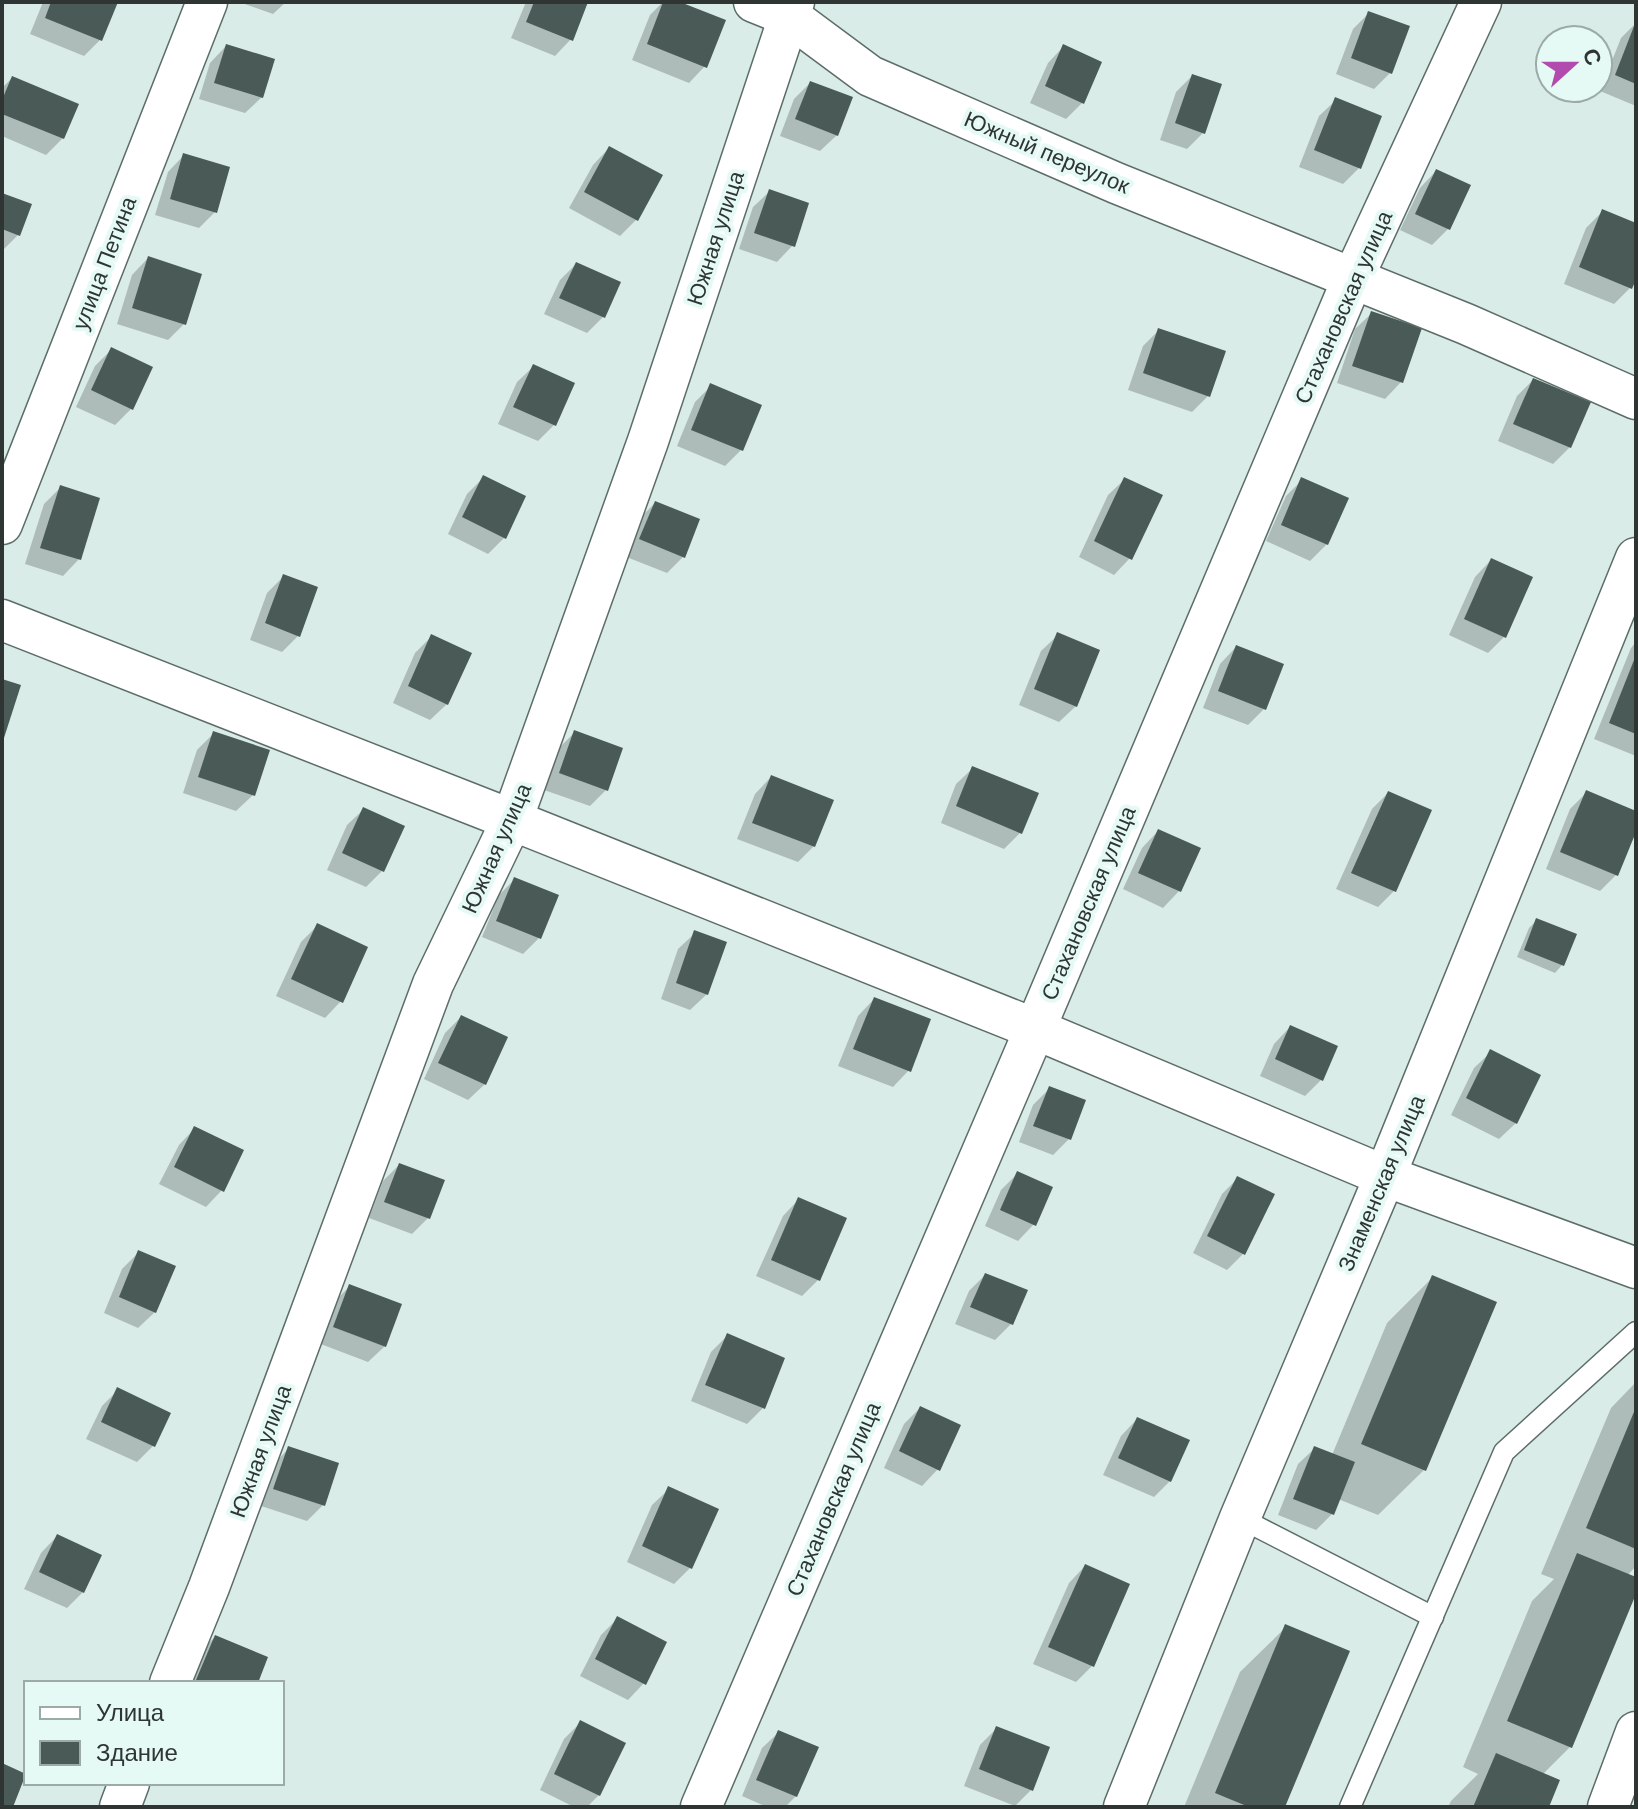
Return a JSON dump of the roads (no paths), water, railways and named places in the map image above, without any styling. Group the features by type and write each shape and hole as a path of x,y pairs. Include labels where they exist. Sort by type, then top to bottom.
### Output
{"street":[{"name":"улица Петина","path":"2,524 207,2"},
{"name":"Стахановская улица","path":"701,1807 1353,278 1481,2"},
{"name":"Южный переулок","path":"779,7 870,76 1116,183 1466,324 1636,399"},
{"name":"Южная улица","path":"171,1681 433,984 512,820 648,441 779,7"},
{"name":"Знаменская улица","path":"1124,1807 1636,558"},
{"path":"2,620 1035,1029 1385,1176 1636,1268"},
{"path":"1608,1807 1636,1732"},
{"path":"120,1807 128,1785"}],"lane":[{"path":"1350,1807 1504,1452 1636,1332"},
{"path":"1240,1518 1433,1617"}]}
